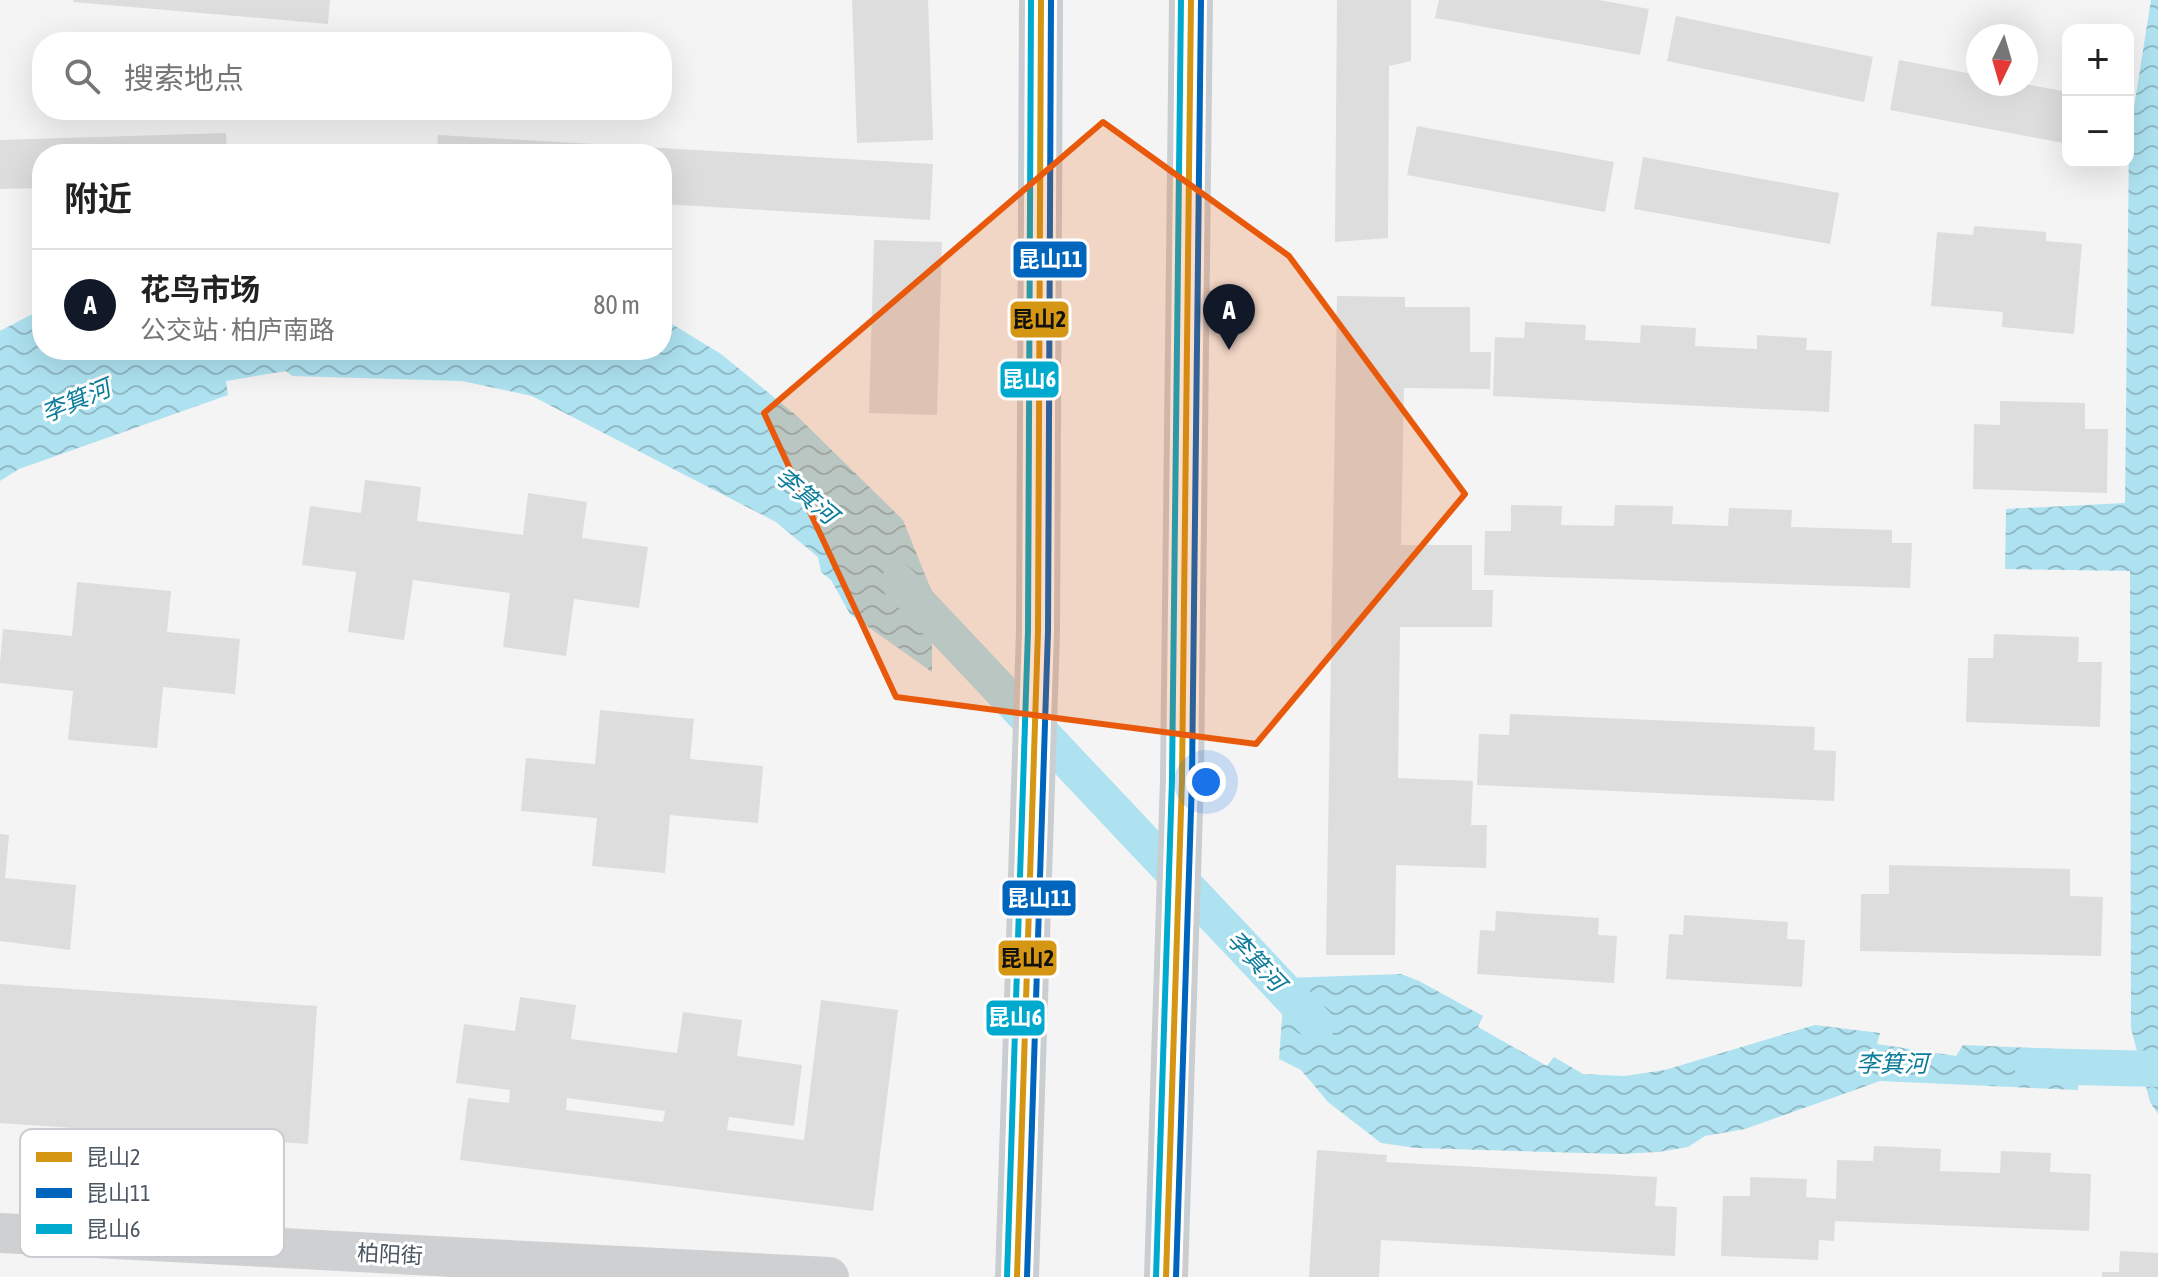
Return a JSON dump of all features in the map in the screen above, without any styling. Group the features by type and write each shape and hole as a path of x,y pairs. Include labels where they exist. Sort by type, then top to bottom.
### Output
{"main road":[{"path":"1017,1277 1038,631 1041,0"},
{"path":"1166,1277 1182,779 1191,0"}],"street":[{"name":"柏阳街","path":"0,1233 20,1234"},
{"name":"柏阳街","path":"284,1248 829,1277"}],"highlighted area":[{"path":"1103,122 1289,256 1465,494 1256,744 896,697 764,413"}],"water":[{"path":"2151,0 2158,0 2158,1114 2150,1102 2131,1028 2130,571 2005,569 2006,509 2125,503 2129,168 2134,168 2134,107"},
{"path":"32,314 32,360 672,360 672,324 721,354 797,416 903,520 932,592 932,672 850,614 831,580 821,572 818,557 776,522 532,396 462,381 292,376 286,371 226,381 228,395 19,469 0,481 0,331"},
{"path":"1401,974 1483,1016 1478,1027 1547,1066 1554,1057 1583,1074 1624,1076 1665,1070 1815,1025 1880,1033 1877,1044 1956,1056 1963,1045 2080,1050 2078,1090 1880,1081 1745,1129 1705,1136 1688,1147 1658,1152 1620,1154 1416,1148 1381,1143 1328,1102 1301,1070 1279,1059 1285,978"}],"building":[{"path":"73,0 330,0 328,24"},
{"path":"852,0 928,0 933,140 857,143"},
{"path":"1337,0 1411,0 1411,61 1389,66 1388,238 1335,242"},
{"path":"1439,0 1599,0 1649,9 1640,55 1435,18"},
{"path":"1676,16 1873,57 1864,102 1667,61"},
{"path":"1899,60 1966,73 1966,96 2038,96 2038,86 2062,91 2062,143 1890,110"},
{"path":"1417,126 1614,162 1605,212 1407,175"},
{"path":"226,133 227,144 32,144 32,188 0,189 0,140"},
{"path":"438,135 592,144 438,144"},
{"path":"672,149 933,164 930,220 672,205"},
{"path":"1643,157 1839,193 1830,244 1634,209"},
{"path":"1974,226 2046,232 2046,241 2082,244 2074,334 2002,327 2003,312 1931,306 1937,232 1973,235"},
{"path":"874,240 942,242 937,415 869,413"},
{"path":"1337,296 1405,297 1405,307 1470,307 1470,352 1491,352 1490,389 1404,388 1401,545 1472,545 1472,590 1493,590 1492,627 1400,627 1398,778 1473,781 1471,825 1487,825 1486,868 1396,865 1395,955 1326,955"},
{"path":"1525,322 1586,325 1585,340 1640,343 1641,325 1696,328 1695,346 1757,349 1757,335 1807,338 1806,350 1832,351 1829,412 1493,396 1495,337 1524,338"},
{"path":"2000,401 2085,403 2085,429 2108,429 2107,493 1973,489 1974,424 2000,425"},
{"path":"365,480 421,487 417,521 523,535 528,493 587,502 582,538 648,547 639,608 574,599 566,656 503,647 510,593 413,580 404,640 348,632 356,572 302,565 310,506 361,513"},
{"path":"1511,505 1562,506 1561,525 1614,526 1615,505 1673,506 1672,524 1728,526 1729,508 1792,510 1791,527 1892,530 1892,543 1912,543 1910,588 1484,575 1485,531 1511,531"},
{"path":"77,582 171,591 167,632 240,639 235,694 163,687 157,748 68,740 73,691 0,683 0,663 3,629 72,636"},
{"path":"1994,634 2079,637 2078,662 2102,662 2100,727 1966,722 1968,658 1993,658"},
{"path":"600,710 694,719 690,759 763,766 758,823 670,815 665,873 592,866 597,818 521,811 526,758 595,764"},
{"path":"1510,714 1815,727 1814,750 1836,751 1834,801 1477,785 1479,734 1509,735"},
{"path":"0,834 9,835 5,878 76,885 70,950 0,941"},
{"path":"1889,865 2070,869 2070,896 2103,897 2101,956 1860,951 1861,894 1889,894"},
{"path":"1496,911 1599,918 1598,935 1617,936 1614,983 1477,974 1480,930 1495,931"},
{"path":"1684,915 1788,922 1787,939 1805,940 1802,987 1666,979 1669,934 1683,935"},
{"path":"0,984 317,1006 308,1144 284,1142 284,1129 88,1129 0,1123"},
{"path":"520,997 576,1005 571,1039 677,1053 683,1012 742,1020 737,1056 802,1065 794,1126 729,1117 727,1130 804,1140 821,1000 898,1010 873,1211 460,1160 468,1098 509,1103 510,1090 456,1083 464,1024 515,1031","holes":["567,1098 665,1111 663,1122 566,1110"]},
{"path":"1874,1146 1941,1149 1940,1171 2000,1173 2001,1151 2051,1153 2050,1172 2091,1174 2089,1231 1835,1221 1834,1241 1819,1240 1818,1260 1721,1256 1723,1196 1750,1196 1750,1177 1807,1179 1806,1197 1836,1199 1837,1160 1873,1161"},
{"path":"1317,1150 1387,1155 1386,1162 1657,1177 1655,1206 1677,1207 1675,1256 1381,1240 1379,1277 1309,1277"},
{"path":"2120,1251 2158,1253 2158,1277 2102,1277 2102,1272 2119,1272"}],"waterway":[{"name":"李箕河","path":"899,582 1317,1025"},
{"name":"李箕河","path":"2032,1066 2158,1069"}],"transit line":[{"name":"昆山6","path":"1007,1277 1028,631 1031,0"},
{"name":"昆山2","path":"1017,1277 1038,631 1041,0"},
{"name":"昆山11","path":"1027,1277 1048,631 1051,0"},
{"name":"昆山6","path":"1156,1277 1172,779 1181,0"},
{"name":"昆山2","path":"1166,1277 1182,779 1191,0"},
{"name":"昆山11","path":"1176,1277 1192,779 1201,0"}],"place":[{"name":"花鸟市场","path":"1229,350"}]}
